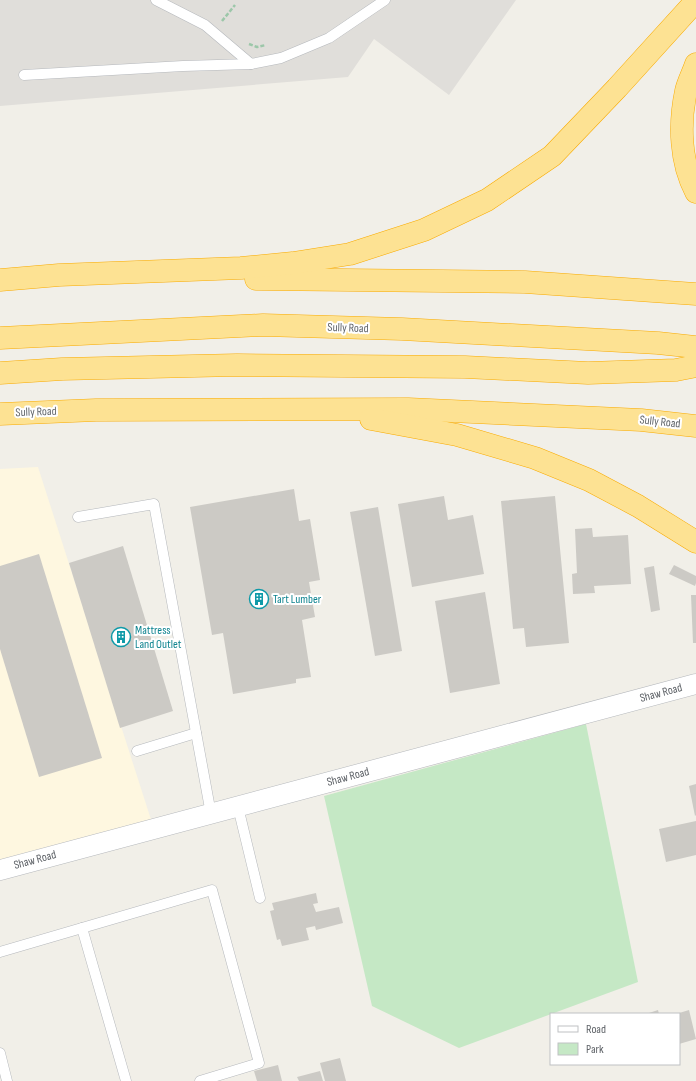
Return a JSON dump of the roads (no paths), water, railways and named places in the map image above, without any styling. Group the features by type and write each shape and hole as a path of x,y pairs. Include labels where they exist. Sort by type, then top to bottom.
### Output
{"highway":[{"path":"0,280 59,275 241,268 293,263 350,254 424,230 486,200 552,156 617,88 696,1"},
{"path":"696,64 687,89 682,116 682,140 687,166 696,192"},
{"path":"59,275 525,282 696,294"},
{"name":"Sully Road","path":"0,338 263,325 402,329 658,343 696,347"},
{"path":"0,373 62,369 237,365 465,367 588,373 676,370 696,366"},
{"path":"315,408 457,435 535,458 589,480 638,506 696,542"},
{"name":"Sully Road","path":"0,414 96,410 315,408 423,409 642,420 696,426"}],"street":[{"name":"Shaw Road","path":"0,870 696,684"}],"lane":[{"path":"156,0 205,25 251,64"},
{"path":"24,75 183,66 251,64 281,58 329,38 384,0"},
{"path":"78,517 154,504 211,814"},
{"path":"137,751 196,733"},
{"path":"238,807 260,898"},
{"path":"0,952 212,890 259,1063 200,1081"},
{"path":"82,928 126,1081"},
{"path":"0,1052 7,1081"}],"place":[{"name":"Tart Lumber","path":"259,599"},
{"name":"Mattress Land Outlet","path":"121,637"}]}
